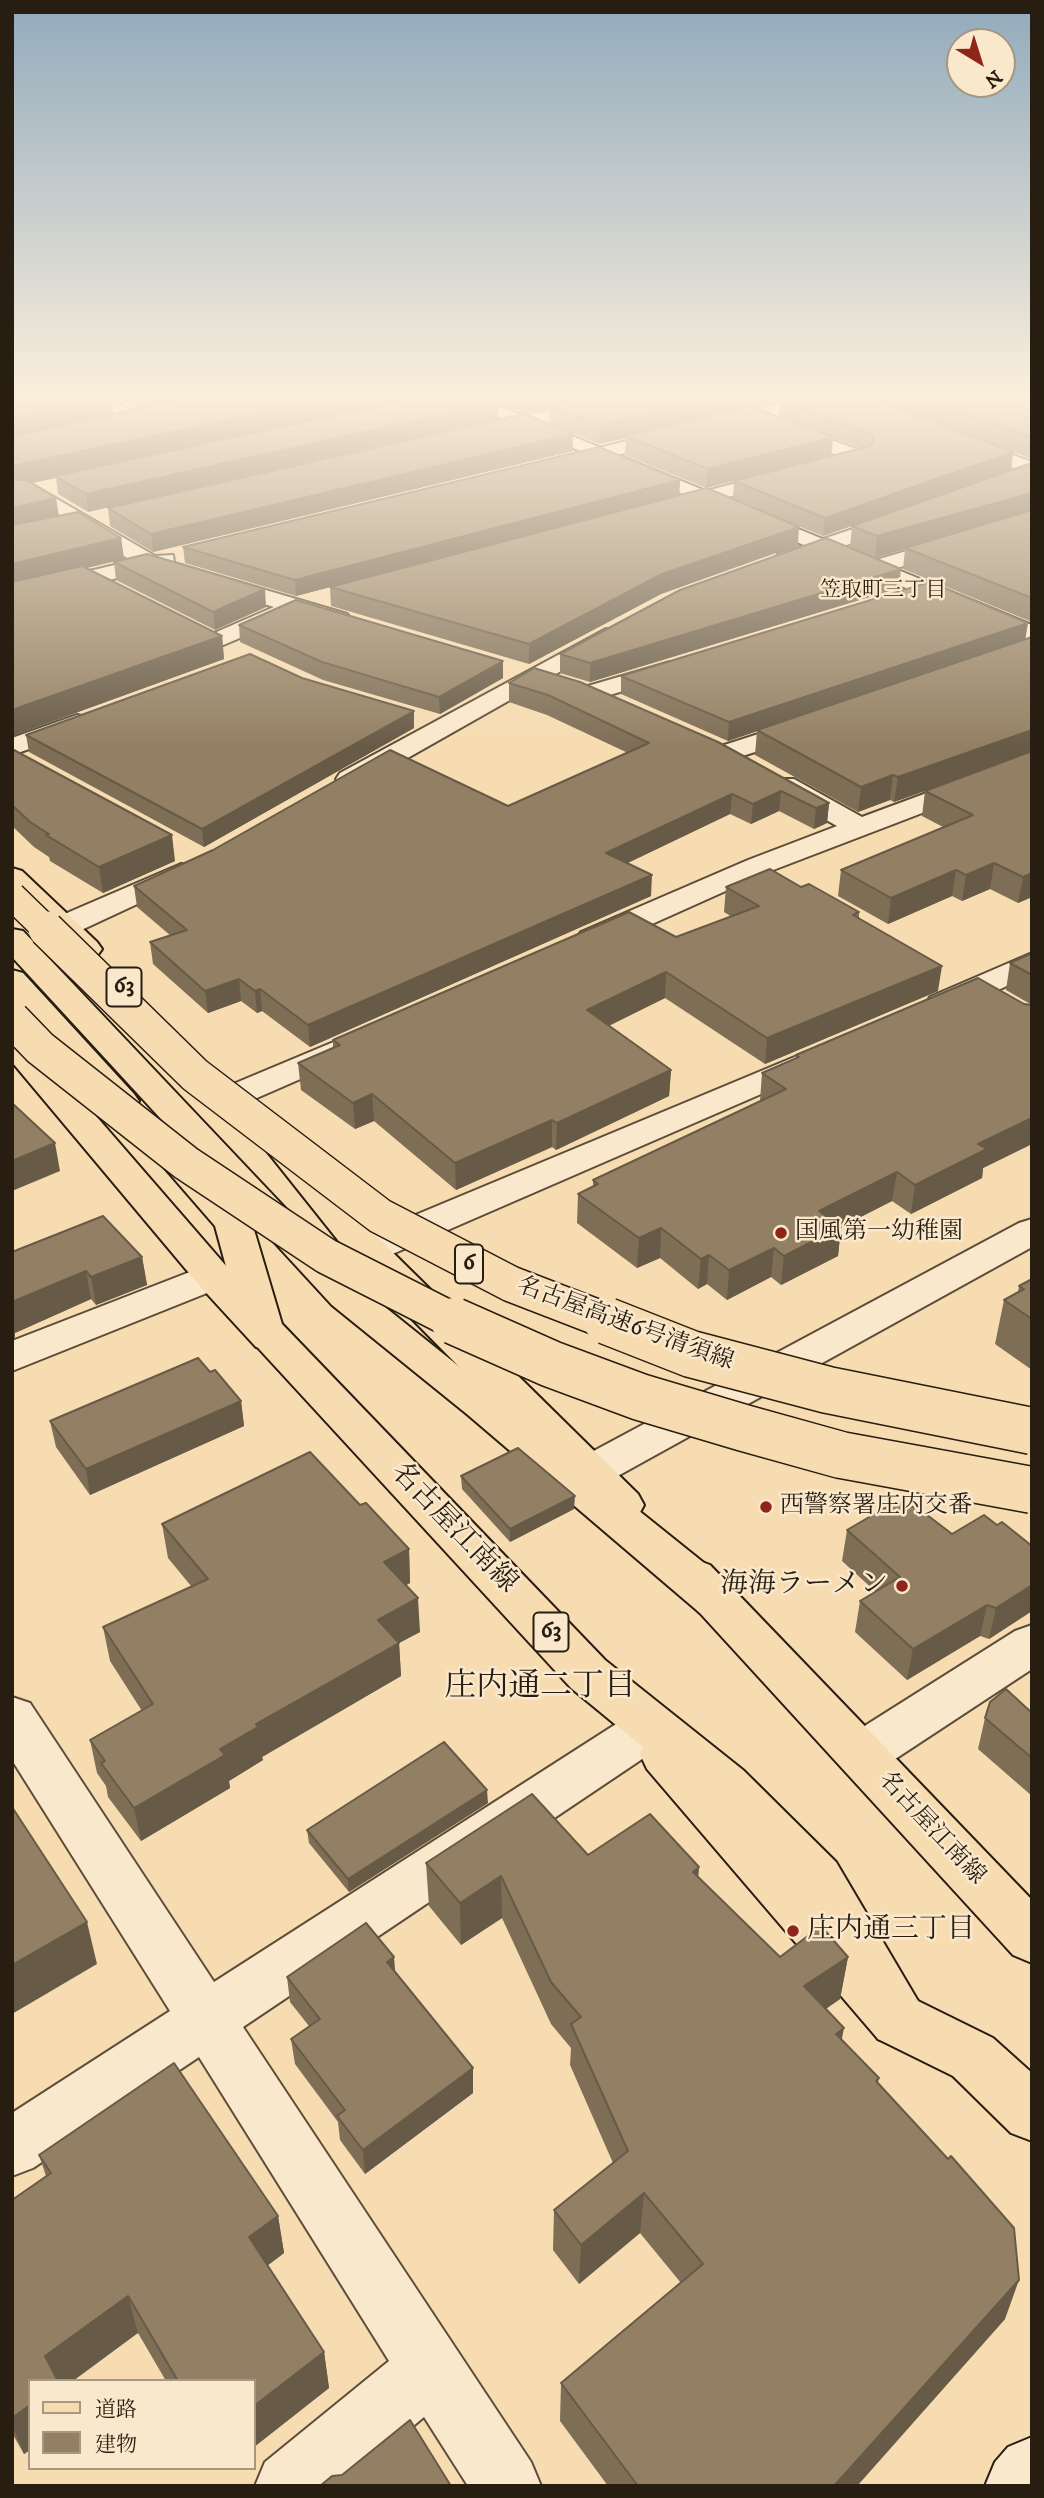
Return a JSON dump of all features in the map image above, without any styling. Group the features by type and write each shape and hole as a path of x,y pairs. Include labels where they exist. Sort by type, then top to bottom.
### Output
{"main road":[{"name":"名古屋江南線","path":"12,877 147,1011 238,1094 367,1250 717,1600 1032,1938"},
{"name":"名古屋高速6号清須線","path":"12,896 195,1075 258,1126 380,1216 440,1249 511,1284 691,1354 828,1390 1032,1431"},
{"path":"12,938 233,1223 263,1329 589,1674 726,1785 817,1879 898,2020"},
{"path":"12,979 113,1070 346,1296 483,1405 717,1600"},
{"name":"6","path":"12,1019 40,1048 186,1163 326,1256 463,1326 551,1364 627,1392 744,1428 841,1455 1032,1490"},
{"name":"名古屋江南線","path":"12,1040 213,1276 645,1731 898,2020 973,2057 1032,2113"},
{"path":"983,1885 1032,1916"}],"street":[{"path":"54,514 72,526 151,563 360,626"},
{"path":"741,514 926,590 1027,638"},
{"path":"758,569 917,514"},
{"path":"72,526 110,517"},
{"path":"874,568 1032,520"},
{"path":"12,575 23,593 191,553"},
{"path":"89,578 123,596"},
{"path":"887,602 926,590"},
{"path":"214,642 295,606 335,596"},
{"path":"324,794 623,626"},
{"path":"191,631 244,655"},
{"path":"590,693 694,661"},
{"path":"503,669 590,693 628,710"},
{"path":"12,747 101,715"},
{"path":"418,718 444,726"},
{"path":"727,754 828,718"},
{"path":"702,743 862,828"},
{"path":"563,952 758,866 1032,762"},
{"path":"64,926 204,862 180,849"},
{"path":"758,866 794,887"},
{"path":"912,1017 1032,962"},
{"path":"939,969 1009,1009"},
{"path":"238,1094 376,1034"},
{"path":"367,1250 836,1049"},
{"path":"590,1472 1032,1231"},
{"path":"12,1357 213,1276"},
{"path":"862,1754 1032,1644"},
{"path":"12,1717 507,2486"},
{"path":"12,2147 645,1731"},
{"path":"289,2486 432,2368"},
{"path":"1019,2486 1032,2471"}],"building":[{"path":"81,514 121,538 12,564 12,525"},
{"path":"117,514 237,514 151,534"},
{"path":"322,514 551,514 295,580 183,547"},
{"path":"610,514 767,514 799,527 662,574 529,644 330,587"},
{"path":"814,514 838,514 825,518"},
{"path":"888,514 958,514 877,536 852,526"},
{"path":"1020,514 1032,514 1032,598 905,548"},
{"path":"826,538 901,569 590,663 560,654 680,590"},
{"path":"147,554 265,589 213,612 114,562"},
{"path":"82,566 222,636 12,710 12,582"},
{"path":"930,582 1028,623 729,722 621,676"},
{"path":"296,600 503,661 439,697 322,662 239,625"},
{"path":"1032,637 1032,730 898,777 893,775 861,787 757,730"},
{"path":"250,654 302,678 414,711 202,829 26,735"},
{"path":"534,668 580,682 718,742 829,803 816,808 781,791 753,804 732,794 606,853 652,875 308,1025 260,989 255,991 239,979 205,991 150,942 187,930 134,886 213,850 390,750 508,806 649,743 548,695 509,683"},
{"path":"12,749 172,835 99,867 46,835 49,834 30,822 12,805"},
{"path":"1032,751 1032,873 1023,877 994,863 966,875 956,870 891,898 841,870 973,815 925,791"},
{"path":"770,869 801,887 809,884 859,912 853,915 942,966 767,1038 666,972 587,1010 671,1070 557,1123 552,1120 455,1163 372,1094 353,1103 298,1063 340,1045 333,1040 629,912 676,937 759,906 726,887"},
{"path":"1032,953 1032,975 1010,963"},
{"path":"978,978 1024,1004 1032,1005 1032,1118 978,1144 987,1149 915,1185 897,1172 819,1211 841,1227 784,1256 774,1248 729,1270 709,1255 701,1259 661,1228 639,1238 578,1194 598,1184 593,1180 786,1089 762,1073 799,1057 796,1055"},
{"path":"12,1103 55,1143 12,1161"},
{"path":"103,1216 142,1257 91,1277 86,1271 12,1302 12,1252"},
{"path":"1032,1279 1032,1319 1004,1300 1024,1289 1019,1286"},
{"path":"198,1358 210,1372 215,1370 241,1401 86,1469 50,1421"},
{"path":"518,1448 575,1496 510,1529 461,1476"},
{"path":"310,1452 360,1505 366,1503 409,1549 384,1562 418,1598 378,1620 399,1643 256,1724 258,1727 220,1749 225,1755 134,1808 101,1763 105,1761 90,1740 153,1704 103,1627 208,1579 162,1524"},
{"path":"895,1502 918,1508 952,1534 984,1515 997,1525 1002,1522 1032,1546 1032,1585 996,1608 987,1605 913,1649 860,1601 900,1577 847,1530"},
{"path":"1006,1689 1032,1713 1032,1758 985,1718 990,1702"},
{"path":"444,1742 487,1790 348,1879 307,1830"},
{"path":"532,1794 588,1855 650,1814 699,1867 693,1872 780,1957 821,1926 848,1957 804,1986 844,2028 836,2034 879,2078 876,2081 948,2159 951,2156 1014,2228 1019,2280 834,2486 638,2486 561,2383 703,2264 644,2193 581,2245 554,2210 628,2151 571,2024 581,2017 551,1982 501,1876 460,1903 426,1863"},
{"path":"12,1807 87,1922 12,1965"},
{"path":"366,1923 394,1957 387,1962 473,2068 363,2150 337,2116 345,2110 291,2039 320,2019 287,1977"},
{"path":"174,2063 278,2216 249,2237 324,2352 256,2404 256,2379 177,2379 128,2296 45,2356 57,2379 28,2379 28,2406 12,2418 12,2200 51,2173 39,2155"},
{"path":"410,2420 451,2486 320,2486 332,2476 342,2475"}],"place":[{"name":"国風第一幼稚園","path":"781,1233"},
{"name":"西警察署庄内交番","path":"766,1507"},
{"name":"海海ラーメン","path":"902,1586"},
{"name":"庄内通三丁目","path":"793,1931"}],"district":[{"name":"笠取町三丁目","path":"883,592"},
{"name":"庄内通二丁目","path":"540,1688"}]}
